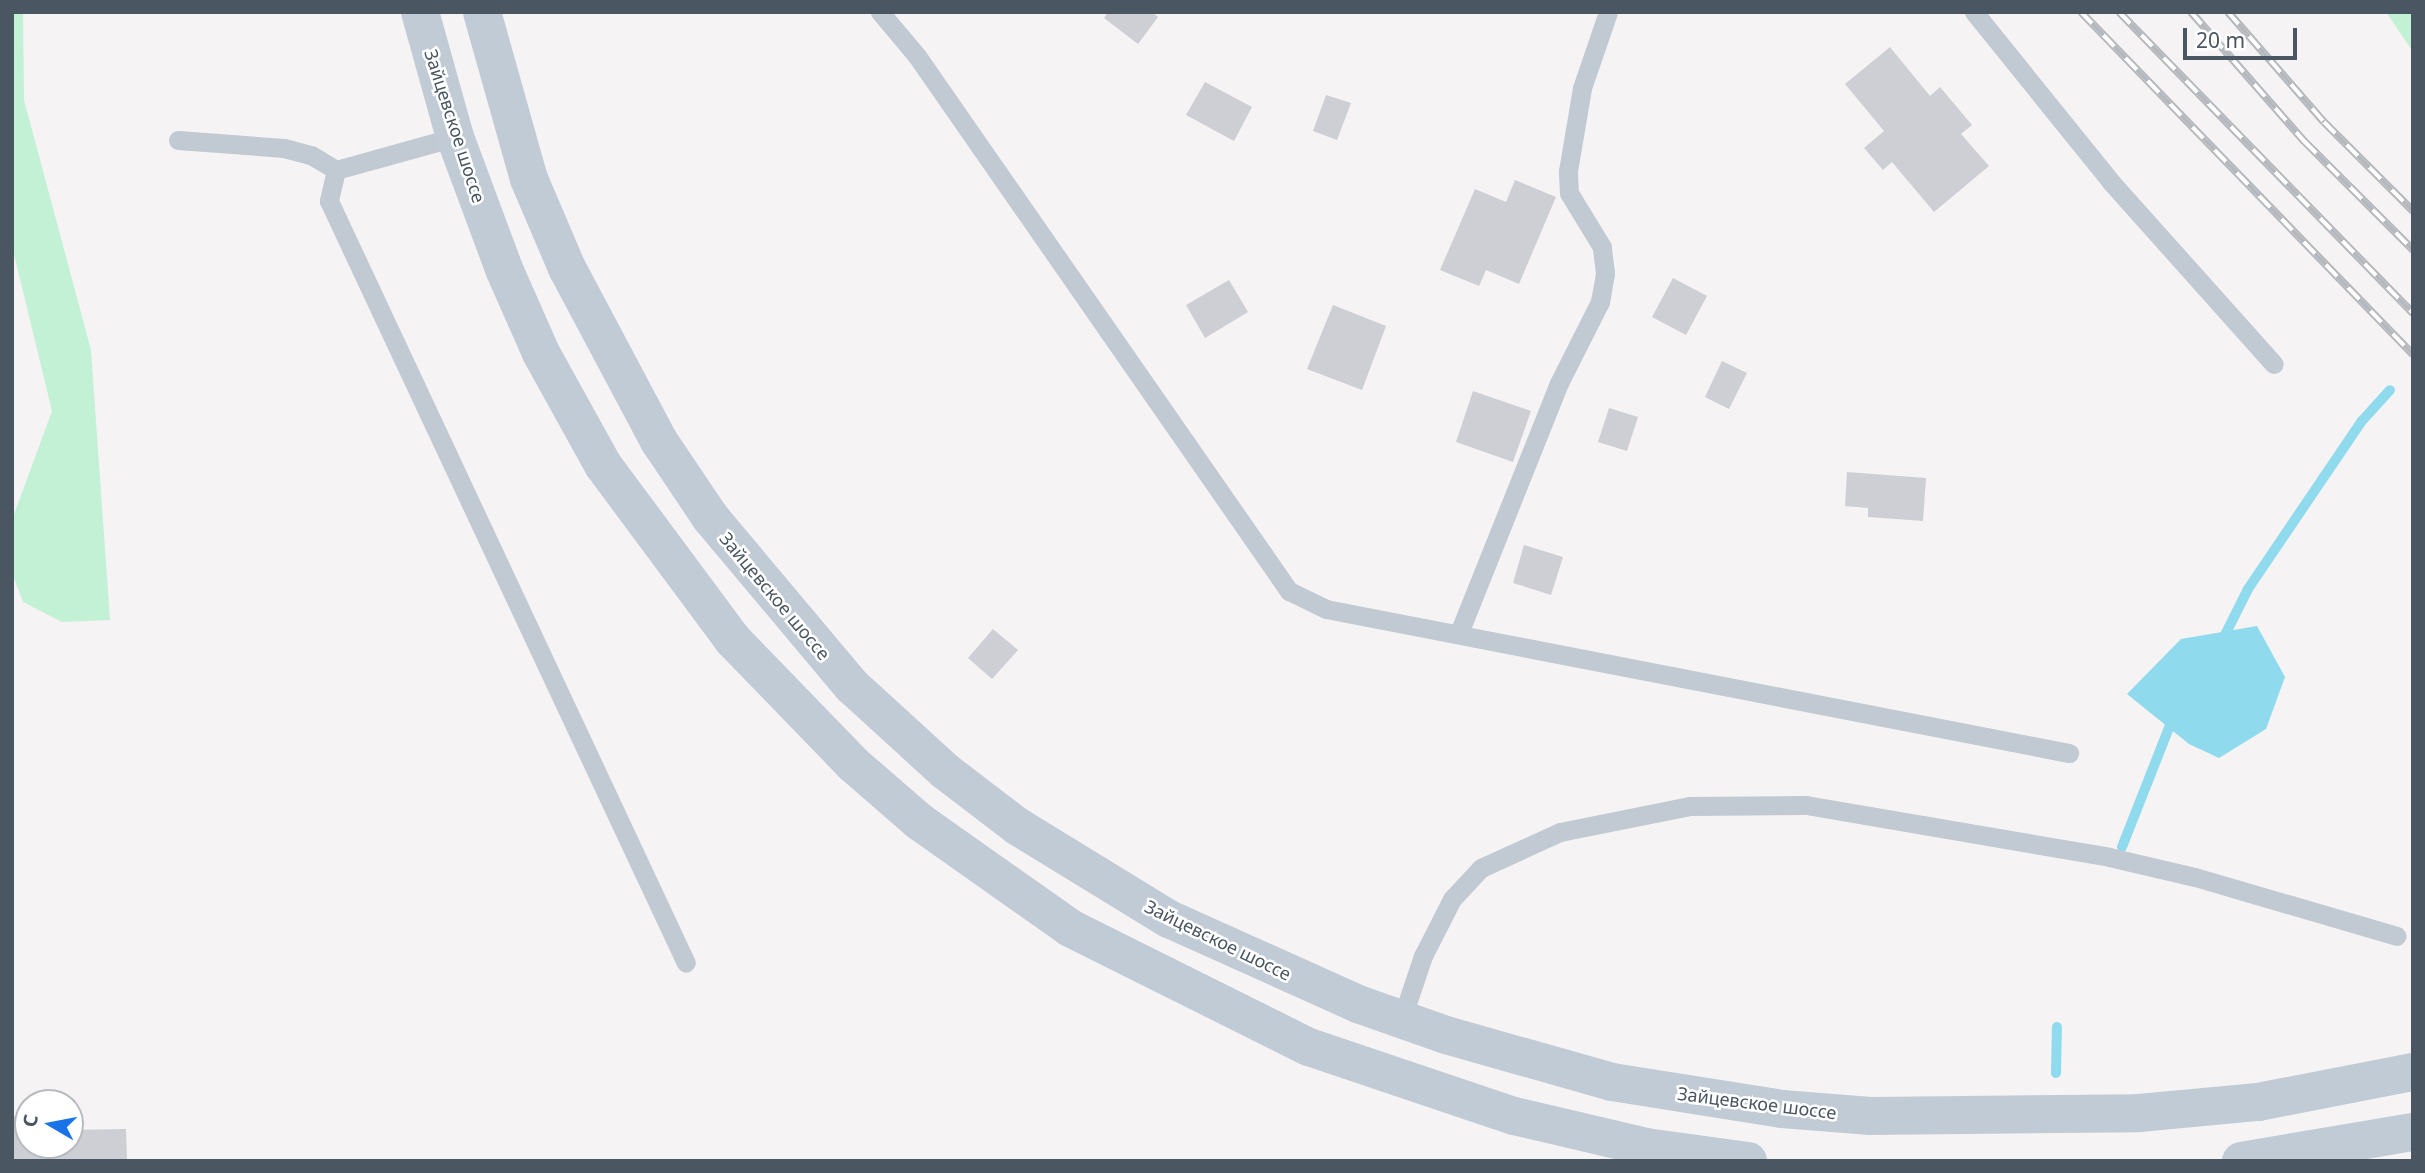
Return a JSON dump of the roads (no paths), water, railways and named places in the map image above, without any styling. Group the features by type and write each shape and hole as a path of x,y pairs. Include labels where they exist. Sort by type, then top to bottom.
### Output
{"main road":[{"name":"Зайцевское шоссе","path":"420,12 455,137 504,269 541,353 603,465 641,522 732,639 853,764 920,822 1070,928 1309,1048 1514,1116 1646,1147 1748,1161"},
{"name":"Зайцевское шоссе","path":"482,12 529,179 573,281 623,377 710,517 852,686 945,771 1084,869 1182,925 1401,1021 1612,1082 1782,1109 1871,1116 2026,1117 2181,1110 2321,1092 2413,1072"},
{"path":"2241,1161 2413,1132"}],"lane":[{"path":"880,12 917,55 1289,591 1326,609 2069,753"},
{"path":"1459,633 1559,383 1600,302 1605,273 1602,247 1569,193 1568,171 1582,88 1608,12"},
{"path":"1974,12 2111,182 2274,364"},
{"path":"178,140 284,148 311,155 336,170 455,137"},
{"path":"336,170 329,201 686,963"},
{"path":"1401,1021 1423,956 1452,899 1481,868 1560,832 1690,806 1806,805 2109,857 2195,877 2397,936"}],"water":[{"path":"2257,626 2285,677 2266,729 2219,758 2189,744 2127,694 2181,639"}],"waterway":[{"path":"2221,643 2248,589 2361,422 2390,390"},
{"path":"2122,847 2174,715"},
{"path":"2056,1073 2057,1027"}],"railway":[{"path":"2081,12 2413,354"},
{"path":"2119,12 2413,313"},
{"path":"2191,12 2305,142 2413,250"},
{"path":"2228,12 2324,122 2413,211"}]}
